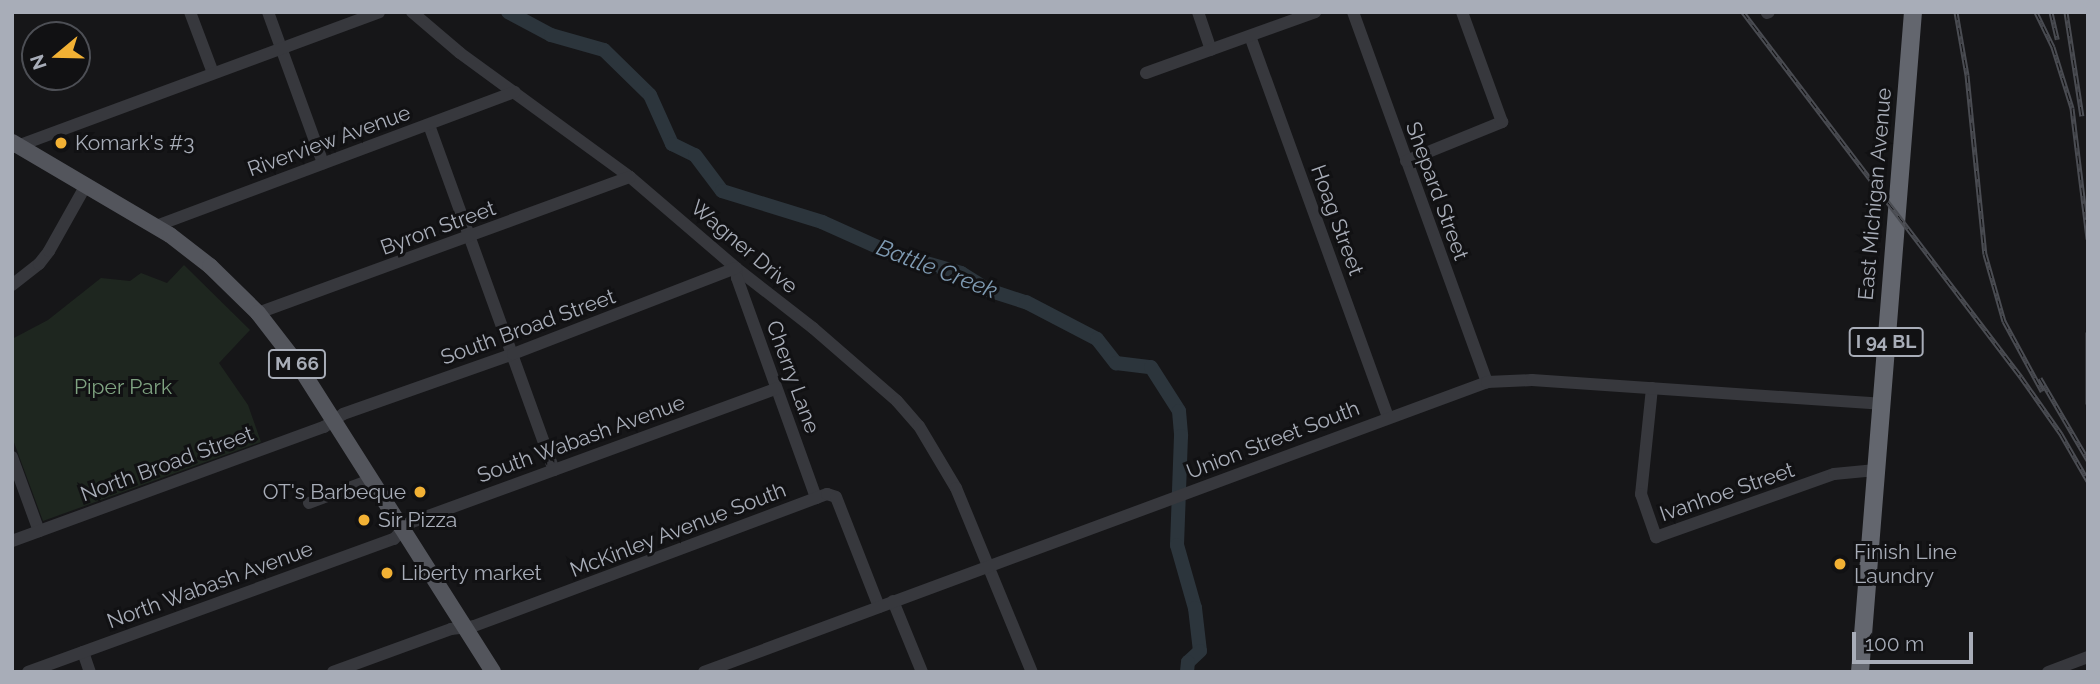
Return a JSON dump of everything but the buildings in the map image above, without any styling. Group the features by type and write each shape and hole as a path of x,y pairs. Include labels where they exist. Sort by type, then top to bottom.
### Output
{"highway":[{"name":"East Michigan Avenue","path":"1860,672 1913,12"}],"main road":[{"name":"M 66","path":"15,146 156,226 210,266 258,313 292,356 493,672"}],"street":[{"path":"190,12 213,73"},
{"path":"268,12 323,163"},
{"path":"15,146 379,12"},
{"name":"Wagner Drive","path":"412,12 460,53 630,177 897,401 919,426 956,488 1032,672"},
{"path":"1198,12 1211,50"},
{"path":"1146,74 1315,12"},
{"name":"Shepard Street","path":"1353,12 1488,382"},
{"path":"1406,161 1502,122 1462,12"},
{"name":"Hoag Street","path":"1250,36 1388,417"},
{"name":"Riverview Avenue","path":"156,226 515,92"},
{"path":"429,125 554,470"},
{"name":"Byron Street","path":"258,313 630,177"},
{"path":"12,285 39,264 49,251 86,185"},
{"name":"South Broad Street","path":"333,421 343,414 513,354 736,268"},
{"name":"Cherry Lane","path":"736,268 737,278 776,389 822,496 836,497 879,607"},
{"name":"Union Street South","path":"704,672 1488,382 1532,380 1881,404"},
{"name":"Ivanhoe Street","path":"1651,388 1641,494 1656,537 1834,474 1876,470"},
{"name":"South Wabash Avenue","path":"402,530 409,523 776,389"},
{"name":"North Broad Street","path":"12,541 324,428 333,421"},
{"path":"12,457 39,531"},
{"path":"309,503 370,480"},
{"name":"McKinley Avenue South","path":"333,672 463,627 474,626 822,496"},
{"name":"North Wabash Avenue","path":"28,672 394,539 402,530"},
{"path":"893,601 922,672"},
{"path":"83,652 90,672"},
{"path":"2048,672 2088,657"}],"green space":[{"name":"Piper Park","path":"184,265 250,330 219,363 248,405 261,442 43,521 12,437 12,339 48,320 101,278 130,281 141,273 167,283"}],"waterway":[{"name":"Battle Creek","path":"508,12 551,35 604,50 650,95 672,144 695,155 722,191 822,222 891,253 961,273 988,290 1026,302 1097,339 1116,363 1151,367 1179,411 1181,436 1177,545 1195,608 1200,651 1188,662 1187,672"}],"railway":[{"path":"1743,12 2021,377 2061,434 2088,481"},
{"path":"1956,12 1967,75 1985,254 2004,321 2042,391"},
{"path":"2036,12 2053,47 2072,108 2088,239"},
{"path":"2051,12 2057,39"},
{"path":"2066,12 2082,116"},
{"path":"2088,332 2088,404"},
{"path":"2040,378 2088,460"}],"place":[{"name":"Komark's #3","path":"61,143"},
{"name":"OT's Barbeque","path":"420,492"},
{"name":"Sir Pizza","path":"364,520"},
{"name":"Finish Line Laundry","path":"1840,564"},
{"name":"Liberty market","path":"387,573"}]}
